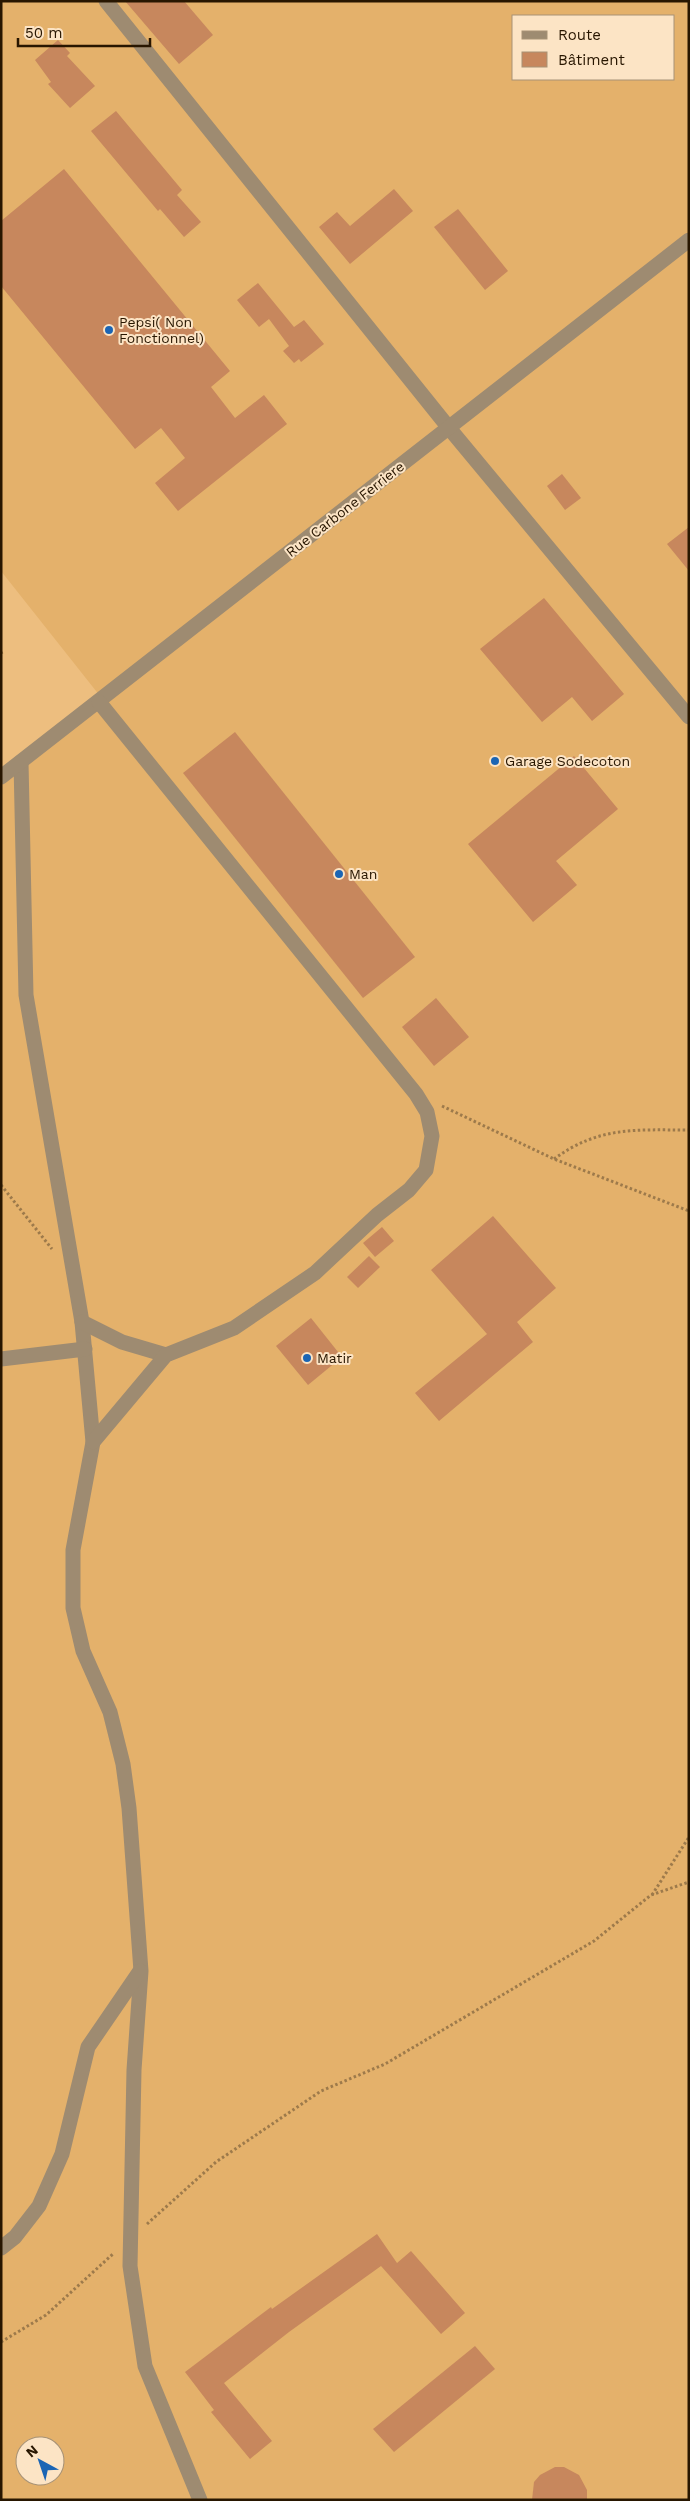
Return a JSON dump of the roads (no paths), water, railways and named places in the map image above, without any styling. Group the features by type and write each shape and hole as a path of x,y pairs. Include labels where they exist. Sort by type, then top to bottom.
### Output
{"street":[{"path":"106,1 449,428 689,717"},
{"name":"Rue Carbone Ferriere","path":"1,777 689,240"},
{"path":"93,1442 166,1355 234,1328 242,1323 314,1273 377,1215 409,1190 426,1170 432,1136 427,1112 416,1094 99,702"},
{"path":"21,762 26,995 82,1322 93,1442 72,1550 73,1608 83,1651 110,1712 123,1764 129,1808 140,1971 134,2070 130,2266 145,2366 200,2500"},
{"path":"82,1322 122,1342 166,1355"},
{"path":"1,1359 85,1349"},
{"path":"1,2248 15,2237 38,2206 62,2154 88,2047 140,1971"}],"place":[{"name":"Pepsi( Non Fonctionnel)","path":"109,330"},
{"name":"Garage Sodecoton","path":"495,761"},
{"name":"Man","path":"339,874"},
{"name":"Matir","path":"307,1358"}]}
